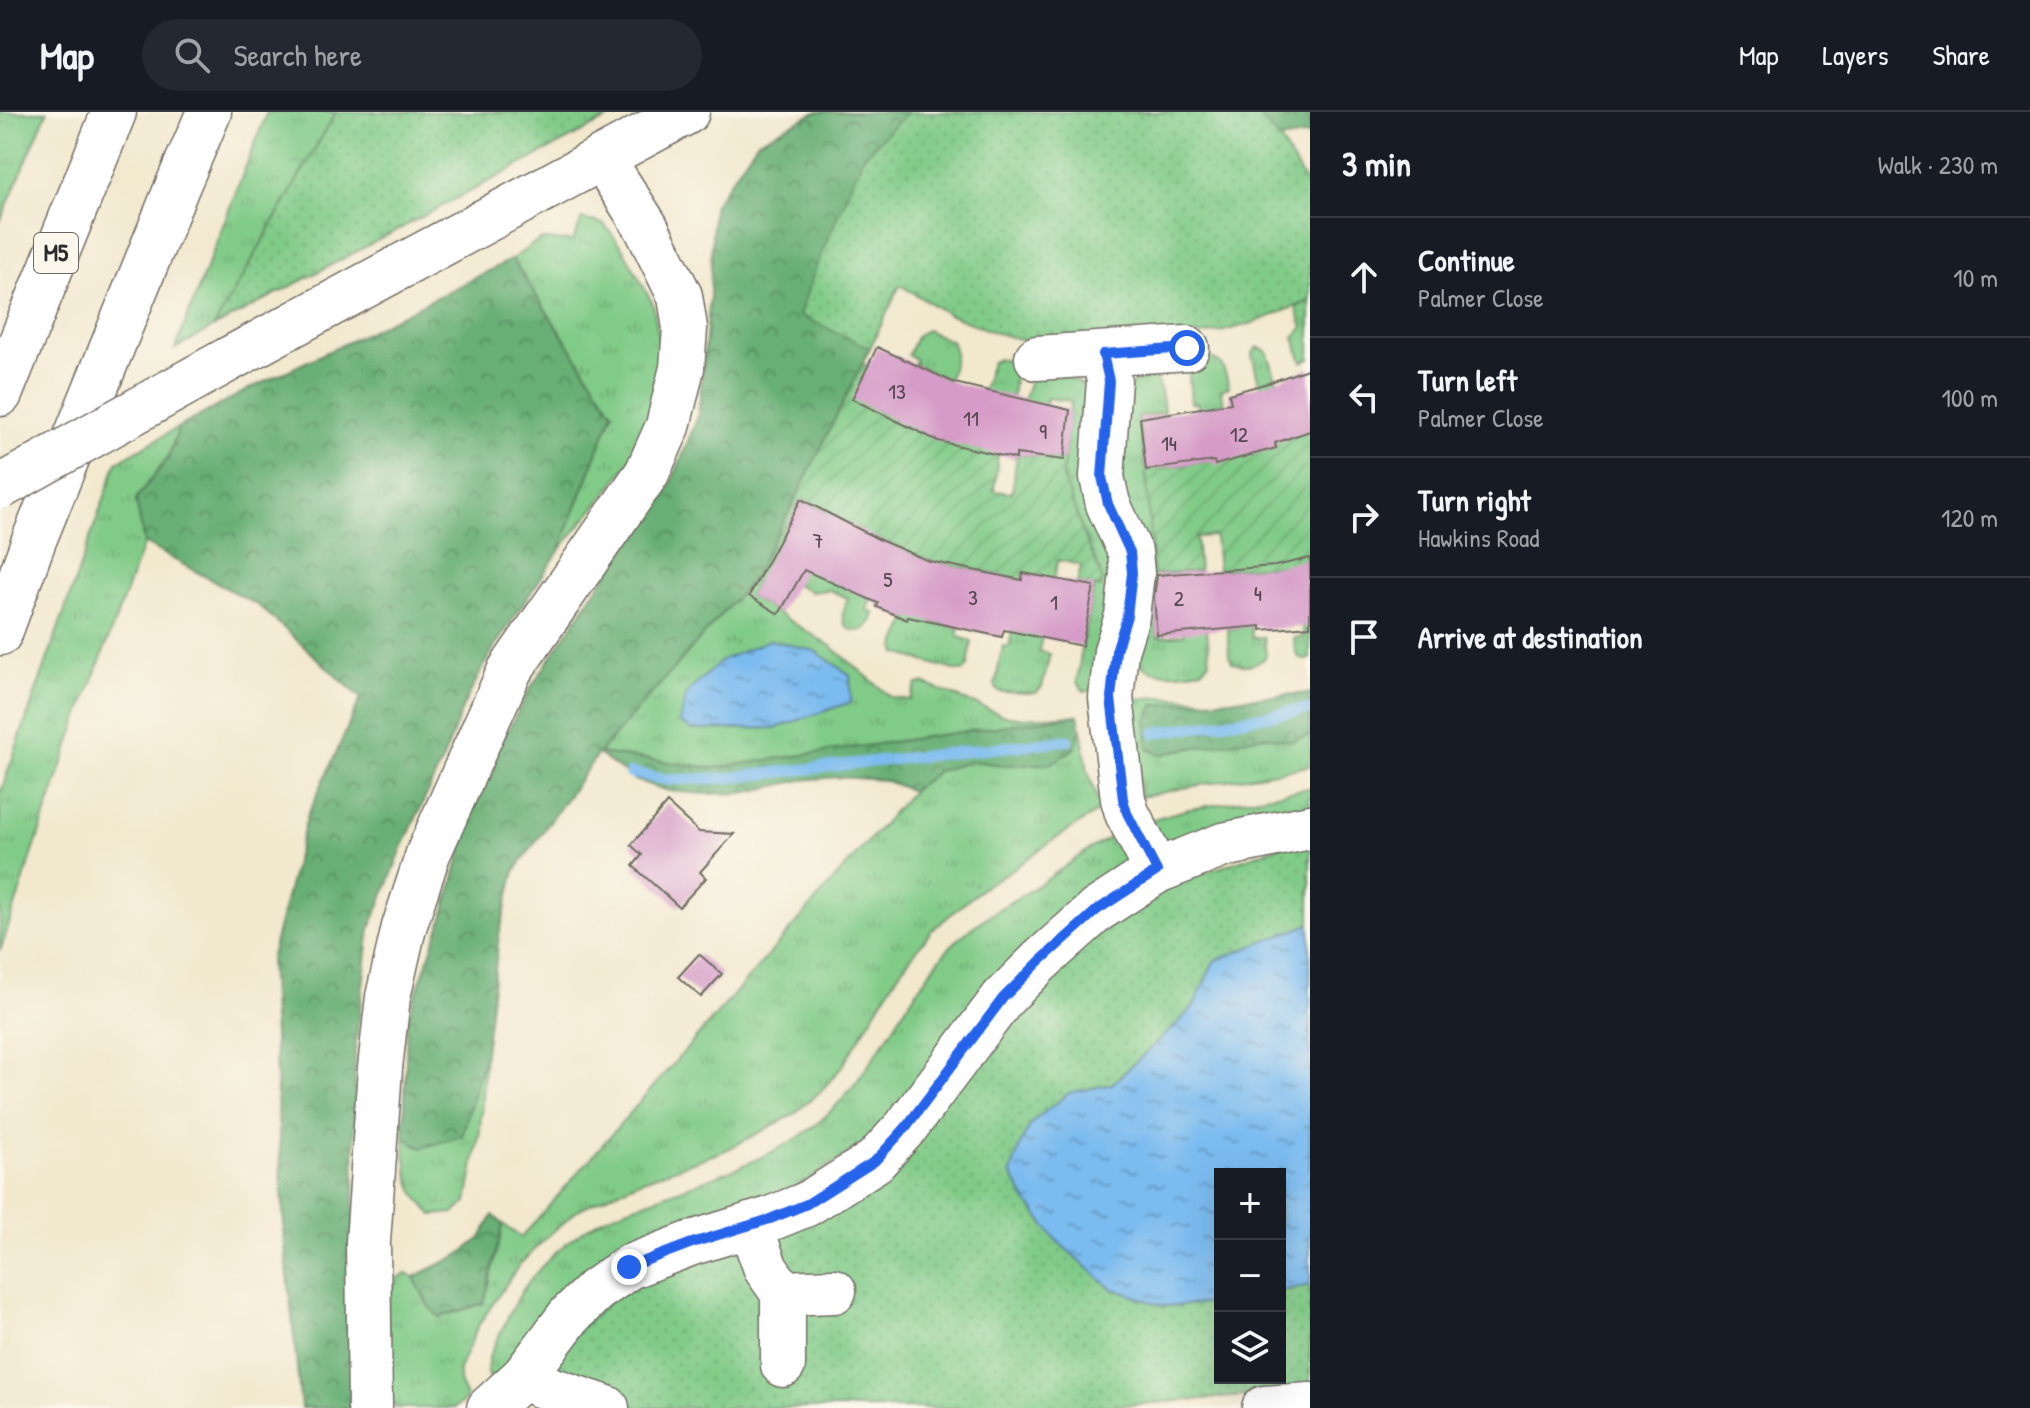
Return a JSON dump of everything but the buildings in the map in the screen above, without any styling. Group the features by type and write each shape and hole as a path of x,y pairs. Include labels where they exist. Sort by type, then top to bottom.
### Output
{"main road":[{"name":"M5","path":"0,394 114,112"},
{"path":"0,633 34,540 209,112"},
{"path":"0,487 231,358 687,112"},
{"path":"370,1408 368,1242 380,1068 388,997 404,927 428,854 510,670 647,473 668,426 680,382 685,328 680,296 646,227 602,158"},
{"path":"1037,358 1187,348"},
{"path":"1103,354 1109,381 1102,477 1108,504 1130,552 1132,573 1127,616 1116,651 1111,698 1123,799 1157,871"},
{"path":"489,1408 524,1376 570,1315 596,1290 629,1267 807,1204 875,1161 906,1127 1003,998 1097,910 1157,871 1223,845 1310,827"},
{"path":"750,1225 766,1269 783,1293 783,1365"},
{"path":"783,1293 834,1291"},
{"path":"524,1376 539,1385 607,1408"},
{"path":"1264,1408 1310,1405"}],"green space":[{"path":"0,112 47,112 0,222"},
{"path":"267,112 336,112 214,327 175,349"},
{"path":"336,112 620,112 214,327"},
{"path":"816,112 908,112 863,157 800,315 870,348 752,580 599,753 713,768 1078,715 1081,729 1074,749 1050,764 1002,765 972,761 938,771 912,791 884,780 839,777 802,780 744,793 705,794 669,791 635,780 598,754 515,871 499,935 485,1053 462,1136 421,1148 404,1137 407,1019 443,917 481,782 528,692 670,486 698,416 710,297 713,206 758,141"},
{"path":"908,112 1255,112 1280,140 1310,190 1310,301 1220,332 1186,337 1041,345 993,332 948,314 900,285 870,348 799,315 819,259 863,157"},
{"path":"1255,112 1310,112 1310,135 1280,140"},
{"path":"582,219 604,224 623,249 653,304 663,360 652,412 631,460 559,551 613,412 512,259 539,240 573,241"},
{"path":"512,259 613,412 559,551 493,649 464,704 370,929 355,1050 353,1408 301,1408 285,1246 270,960 307,817 361,698 259,606 144,543 136,499 168,458 179,427"},
{"path":"1310,301 1310,359 1302,362 1294,337 1303,328 1296,307"},
{"path":"926,330 952,341 954,358 946,385 943,378 914,364 916,359 908,355 917,335"},
{"path":"1257,347 1267,351 1282,397 1264,403 1252,355"},
{"path":"1211,358 1222,366 1229,387 1221,390 1224,403 1199,410 1197,403 1191,403 1188,361"},
{"path":"998,359 1009,362 1014,377 998,454 983,390 992,362"},
{"path":"863,363 998,454 994,491 1012,493 1017,454 1064,460 1062,475 1100,572 1102,581 1099,587 1077,584 1081,565 1058,560 1054,579 1023,573 1015,618 1006,616 1014,578 943,564 931,617 932,562 871,536 845,563 861,530 802,499 775,549 770,546"},
{"path":"1145,372 1158,384 1164,412 1138,417 1146,470 1158,637 1184,635 1183,623 1206,621 1210,661 1202,670 1159,672 1138,662 1144,634 1121,471 1127,393"},
{"path":"1032,373 1068,378 1087,388 1090,445 1080,472 1083,495 1088,516 1113,546 1096,691 1084,691 1077,682 1094,586 1101,588 1100,572 1062,475 1071,401 1047,398 1045,408 1022,405"},
{"path":"1264,403 1310,431 1310,558 1289,565 1218,570 1215,536 1196,537 1199,571 1153,575 1146,470 1276,448"},
{"path":"179,427 168,458 136,499 144,543 72,736 0,951 0,794 117,462"},
{"path":"770,546 871,600 867,610 874,613 872,620 865,629 850,629 843,616 848,598 829,590 811,592 765,568 749,596 831,646 891,697 910,700 917,684 923,683 1002,715 1024,718 1078,715 713,768 598,753 752,580"},
{"path":"911,611 931,622 959,628 958,637 972,641 965,670 957,671 897,653 895,647"},
{"path":"1310,614 1310,659 1305,660 1297,654 1294,638 1304,637 1301,616"},
{"path":"1251,626 1252,638 1264,637 1264,659 1248,665 1232,662 1228,629"},
{"path":"1012,631 1042,637 1039,651 1050,654 1042,687 1036,693 1001,692 995,685 1003,646 1009,647"},
{"path":"1310,693 1310,735 1291,741 1266,736 1161,755 1148,749 1147,720 1154,705"},
{"path":"1158,697 1212,702 1154,705 1161,755 1266,736 1291,741 1310,735 1310,766 1141,797 1128,707 1135,699"},
{"path":"1081,729 1088,771 1101,809 986,885 932,930 898,974 842,1067 821,1091 793,1115 726,1150 635,1183 579,1209 519,1265 478,1326 459,1369 459,1382 467,1399 454,1408 396,1408 389,1397 387,1296 397,1278 406,1274 414,1277 429,1307 440,1317 484,1303 503,1224 521,1238 912,791 938,771 972,761 1002,765 1074,749"},
{"path":"1310,788 1310,818 1178,844 1160,836 1150,820 1185,810"},
{"path":"1122,831 1129,861 1124,872 896,1123 492,1382 488,1369 489,1357 519,1295 558,1250 602,1219 757,1159 791,1142 816,1124 857,1081 925,979 953,944 989,916"},
{"path":"1310,836 1310,924 1215,961 1194,1006 1177,1024 1112,1084 1069,1093 1011,1173 1024,1197 1057,1241 1163,1306 1214,1303 1214,1384 1286,1384 1286,1290 1310,1285 1310,1391 1086,1408 637,1408 559,1382 552,1369 563,1345 636,1277 781,1234 1054,966 1169,885"},
{"path":"485,1053 480,1130 467,1202 454,1213 433,1215 413,1188 407,1170 404,1137 421,1148 462,1136"},
{"path":"493,1215 503,1224 484,1303 440,1317 429,1307 414,1277 459,1255 481,1238"}],"water":[{"path":"769,640 815,651 850,675 851,702 776,728 692,730 680,722 687,693 722,660"},
{"path":"1310,924 1310,1285 1286,1290 1286,1168 1214,1168 1214,1303 1163,1306 1111,1288 1057,1241 1024,1197 1011,1173 1021,1142 1032,1122 1069,1093 1112,1084 1194,1006 1214,961"}],"waterway":[{"path":"1155,733 1310,709"},
{"path":"630,773 668,780 727,778 1068,740"}],"route":[{"path":"629,1267 807,1204 875,1161 906,1127 1003,998 1097,910 1157,871 1123,799 1111,698 1116,651 1127,616 1132,573 1130,552 1108,504 1102,477 1109,381 1103,354 1187,348"}]}
